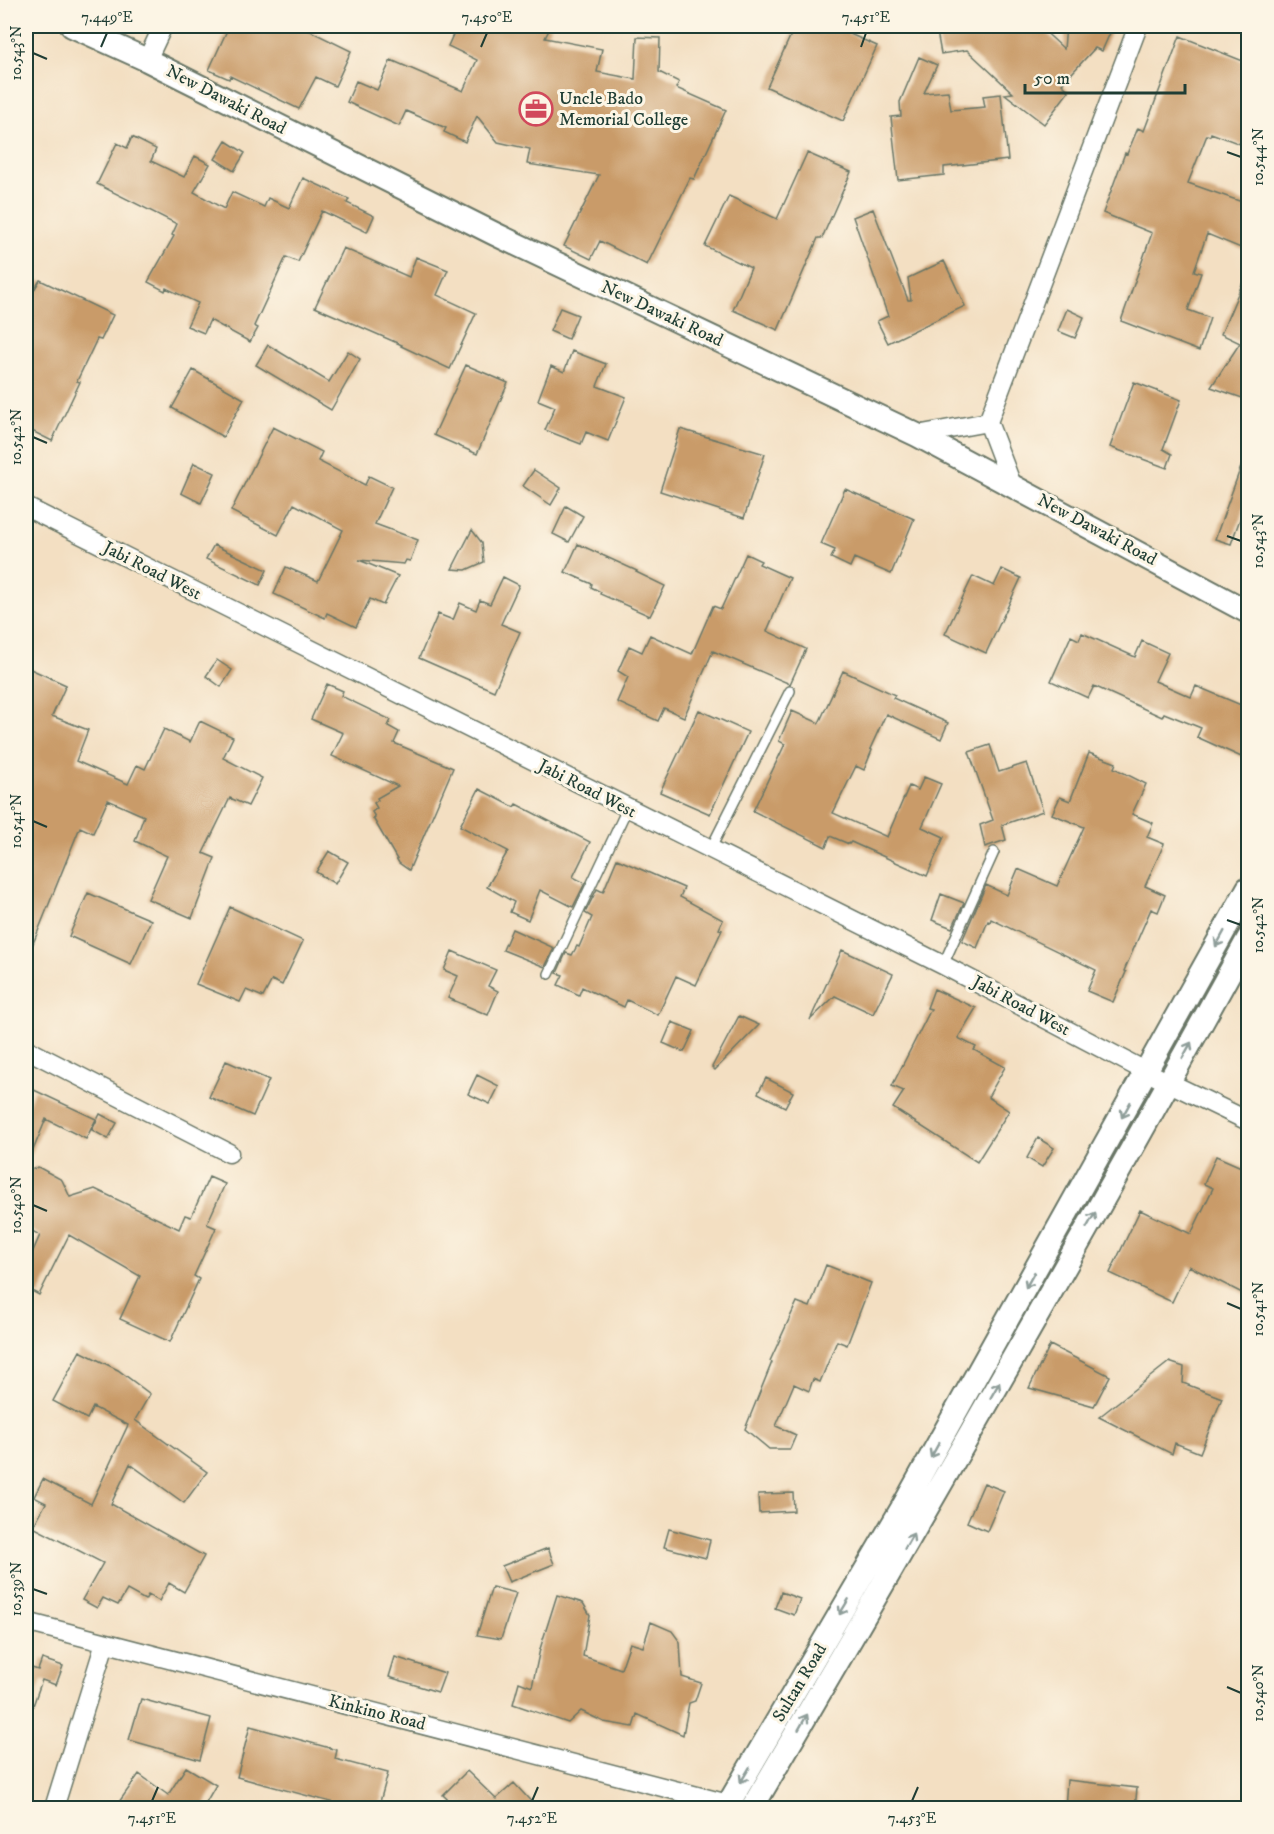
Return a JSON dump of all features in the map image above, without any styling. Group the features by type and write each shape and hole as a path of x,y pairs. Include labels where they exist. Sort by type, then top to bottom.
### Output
{"street":[{"name":"New Dawaki Road","path":"72,26 147,60 495,234 917,435 1248,612"},
{"path":"147,60 163,26"},
{"path":"1012,484 988,422 1138,26"},
{"path":"917,435 988,422"},
{"name":"Jabi Road West","path":"26,507 943,965 1147,1072 1248,1121"},
{"path":"915,1508 1147,1072 1248,888"},
{"path":"884,1562 1169,1083 1248,939"},
{"path":"26,1049 229,1153"},
{"name":"Sultan Road","path":"727,1806 884,1562"},
{"name":"Sultan Road","path":"752,1809 884,1562"},
{"name":"Kinkino Road","path":"26,1622 727,1806"},
{"path":"54,1809 105,1643"}],"lane":[{"path":"710,850 790,691"},
{"path":"549,975 627,809"},
{"path":"943,965 994,852"}],"building":[{"path":"229,26 300,26 351,51 335,86 316,77 299,109 230,76 229,79 209,70"},
{"path":"457,26 551,26 545,38 602,49 597,72 635,79 637,37 660,38 659,72 679,82 676,88 726,110 694,179 690,178 647,265 600,241 591,259 564,246 599,175 527,164 530,149 498,142 477,116 465,142 444,132 446,128 406,111 399,126 347,102 356,81 377,90 391,60 463,91 477,60 448,46"},
{"path":"795,26 832,26 877,46 843,121 767,87"},
{"path":"936,26 1039,26 1064,49 1066,26 1113,26 1102,51 1095,48 1062,84 1069,91 1044,124 1005,94 1013,93 967,50 941,54"},
{"path":"1180,36 1248,63 1248,147 1211,133 1210,136 1207,135 1188,183 1248,204 1248,251 1207,234 1194,271 1201,273 1188,310 1210,318 1199,351 1121,321 1152,233 1103,213 1125,153 1127,154 1138,128 1144,131"},
{"path":"919,57 937,65 924,93 948,91 951,110 985,107 983,96 1001,94 1008,160 944,167 944,175 898,180 891,117 901,116 900,102"},
{"path":"132,137 156,149 151,161 184,177 195,156 210,164 194,192 224,209 232,192 264,207 268,198 289,208 303,178 349,199 347,203 374,216 367,232 322,211 298,262 286,257 254,326 258,328 250,342 210,320 204,333 187,326 198,303 148,282 174,236 172,235 177,224 97,184 117,143 127,148"},
{"path":"226,141 245,153 234,171 215,159"},
{"path":"807,153 851,172 822,238 818,238 778,330 733,310 751,268 705,246 729,196 777,219"},
{"path":"873,209 908,300 911,300 908,278 944,261 965,306 888,343 877,321 888,316 853,217"},
{"path":"343,248 409,277 416,257 448,270 437,295 476,313 450,369 315,307"},
{"path":"1248,270 1248,400 1211,387 1240,343 1221,334"},
{"path":"40,280 113,315 101,340 97,339 77,381 80,382 52,441 26,428 26,292 31,295"},
{"path":"560,308 578,315 568,339 550,331"},
{"path":"1067,309 1084,317 1075,338 1058,331"},
{"path":"268,345 329,382 348,351 360,359 331,410 256,365"},
{"path":"572,351 606,364 597,386 626,397 608,441 586,432 581,444 545,430 555,407 538,400 551,366 564,372"},
{"path":"466,365 508,383 477,454 434,435"},
{"path":"193,370 244,399 223,437 172,408"},
{"path":"1134,382 1181,400 1163,449 1172,454 1167,468 1110,447"},
{"path":"273,427 322,452 318,461 365,485 369,476 392,487 375,524 418,540 410,561 406,560 404,564 359,560 398,576 383,605 370,599 356,627 327,613 325,618 274,594 286,567 318,581 343,530 294,504 278,535 231,511"},
{"path":"680,429 765,454 744,518 660,491"},
{"path":"1246,453 1248,453 1248,497 1231,544 1215,539"},
{"path":"194,463 215,473 201,503 181,493"},
{"path":"534,470 561,488 551,505 523,486"},
{"path":"845,489 914,519 891,574 854,558 850,567 831,558 835,550 821,544"},
{"path":"566,506 583,516 569,542 553,534"},
{"path":"472,530 482,543 484,562 466,570 452,569"},
{"path":"578,544 665,586 650,616 600,594 601,592 591,587 592,584 565,572"},
{"path":"214,545 267,570 260,585 206,559"},
{"path":"746,554 761,561 759,564 790,578 767,631 806,649 790,684 713,651 684,717 664,708 658,721 617,702 628,677 618,671 629,646 642,652 650,635 692,654 713,606 721,609"},
{"path":"1002,569 1021,578 986,653 945,634 973,576 994,586"},
{"path":"503,577 519,585 501,624 520,632 494,691 419,658 438,614 453,620 460,603 476,610 480,600 490,604"},
{"path":"1082,633 1135,657 1142,641 1168,653 1155,681 1191,697 1196,686 1248,708 1248,760 1197,737 1201,728 1164,713 1162,717 1094,686 1088,698 1051,681 1071,636 1079,640"},
{"path":"217,660 232,670 221,687 206,676"},
{"path":"26,667 66,685 52,716 88,730 76,761 128,784 137,765 145,769 164,729 190,742 200,721 233,737 223,758 262,778 248,806 230,798 203,853 215,858 192,918 148,899 167,856 135,841 144,816 108,800 93,833 80,827 26,961"},
{"path":"843,671 895,695 893,698 948,723 941,739 886,714 870,749 872,750 864,770 856,766 833,813 887,837 909,786 918,790 924,777 941,784 922,827 944,837 927,876 851,842 849,844 830,836 826,847 753,811 785,744 779,741 792,711 819,723"},
{"path":"327,684 343,691 341,696 391,720 388,726 399,732 394,743 453,768 409,870 399,863 373,818 375,817 372,812 377,808 374,803 378,800 377,798 398,786 332,756 343,733 311,719"},
{"path":"699,710 748,732 710,814 660,792"},
{"path":"990,745 999,772 1027,763 1043,811 1002,825 1006,840 985,847 980,825 993,820 969,752"},
{"path":"1089,753 1116,763 1114,768 1146,784 1132,814 1153,823 1147,837 1164,844 1145,886 1165,895 1158,912 1151,909 1113,1002 1087,991 1096,970 991,919 990,922 988,921 977,948 962,941 986,885 1007,895 1018,869 1057,886 1084,827 1052,814 1060,797 1070,801"},
{"path":"479,789 514,807 516,804 590,842 573,877 585,883 573,907 540,890 528,920 510,912 514,902 487,887 508,851 460,826"},
{"path":"329,851 348,862 335,884 316,872"},
{"path":"617,859 684,888 680,897 723,920 719,929 722,930 696,985 676,976 658,1015 627,1000 624,1007 582,987 579,995 558,985 563,975 557,973 566,953 572,955 577,946 579,947 592,917 585,913 597,889 603,892"},
{"path":"88,893 151,920 131,964 69,936"},
{"path":"941,894 964,903 952,928 932,920"},
{"path":"230,907 303,941 282,985 272,980 263,997 246,990 240,1002 196,984"},
{"path":"512,929 554,948 545,967 503,950"},
{"path":"842,950 893,974 873,1014 835,996 810,1020"},
{"path":"452,951 496,970 488,986 498,991 488,1015 448,998 458,976 444,970"},
{"path":"934,989 976,1008 958,1038 976,1047 974,1050 1005,1067 988,1097 1009,1111 977,1162 893,1108 904,1091 892,1086 931,1009 927,1008"},
{"path":"739,1016 759,1025 715,1070 712,1067"},
{"path":"672,1022 694,1031 684,1052 663,1043"},
{"path":"226,1061 269,1080 253,1116 209,1097"},
{"path":"477,1075 499,1086 490,1104 468,1094"},
{"path":"766,1078 793,1092 785,1107 758,1093"},
{"path":"34,1090 96,1119 86,1139 46,1119 26,1167 26,1110"},
{"path":"100,1114 117,1123 108,1139 92,1130"},
{"path":"1038,1138 1054,1148 1042,1167 1027,1158"},
{"path":"1216,1156 1248,1170 1248,1204 1242,1216 1248,1219 1248,1296 1189,1266 1172,1302 1110,1273 1140,1210 1191,1234 1213,1188 1204,1184"},
{"path":"38,1167 62,1180 70,1197 95,1189 179,1229 185,1215 191,1217 209,1177 225,1184 207,1224 216,1228 194,1276 199,1279 170,1342 120,1319 140,1276 69,1235 39,1295 26,1288 26,1267 40,1235 26,1228 26,1172"},
{"path":"826,1265 871,1283 847,1345 837,1341 820,1382 813,1379 809,1391 794,1384 776,1426 796,1435 790,1449 769,1449 745,1429 772,1362 770,1361 797,1302 810,1307"},
{"path":"1050,1345 1110,1376 1094,1406 1029,1388"},
{"path":"80,1351 118,1370 150,1394 135,1420 207,1472 184,1503 130,1464 111,1504 204,1556 184,1592 169,1583 159,1601 148,1595 145,1600 127,1590 118,1605 103,1598 97,1608 82,1600 103,1563 33,1527 46,1503 34,1497 43,1479 91,1504 128,1425 93,1407 87,1419 53,1401"},
{"path":"1169,1362 1184,1367 1183,1383 1222,1398 1200,1453 1175,1443 1172,1454 1099,1417"},
{"path":"984,1483 1004,1491 987,1531 967,1522"},
{"path":"793,1493 794,1511 759,1513 758,1494"},
{"path":"669,1529 710,1540 706,1558 664,1547"},
{"path":"548,1548 554,1564 509,1582 502,1566"},
{"path":"492,1587 516,1593 501,1639 477,1635"},
{"path":"781,1592 800,1599 794,1615 775,1608"},
{"path":"557,1595 583,1603 590,1615 583,1656 621,1669 630,1643 643,1647 651,1622 672,1631 680,1642 682,1677 701,1683 695,1701 689,1703 683,1735 637,1714 633,1727 604,1722 581,1711 568,1723 513,1704 519,1682 532,1687 540,1649"},
{"path":"395,1657 445,1673 438,1692 389,1677"},
{"path":"42,1659 63,1666 56,1685 42,1680 28,1720 26,1720 26,1666 38,1670"},
{"path":"141,1699 211,1718 200,1760 129,1740"},
{"path":"250,1726 337,1750 335,1759 388,1773 378,1809 334,1809 335,1803 237,1777"},
{"path":"186,1767 216,1785 202,1809 114,1809 139,1774 168,1795"},
{"path":"467,1771 496,1799 514,1783 538,1809 458,1809 443,1795"},
{"path":"1067,1780 1137,1788 1135,1809 1065,1809"}],"place":[{"name":"Uncle Bado Memorial College","path":"536,109"}]}
